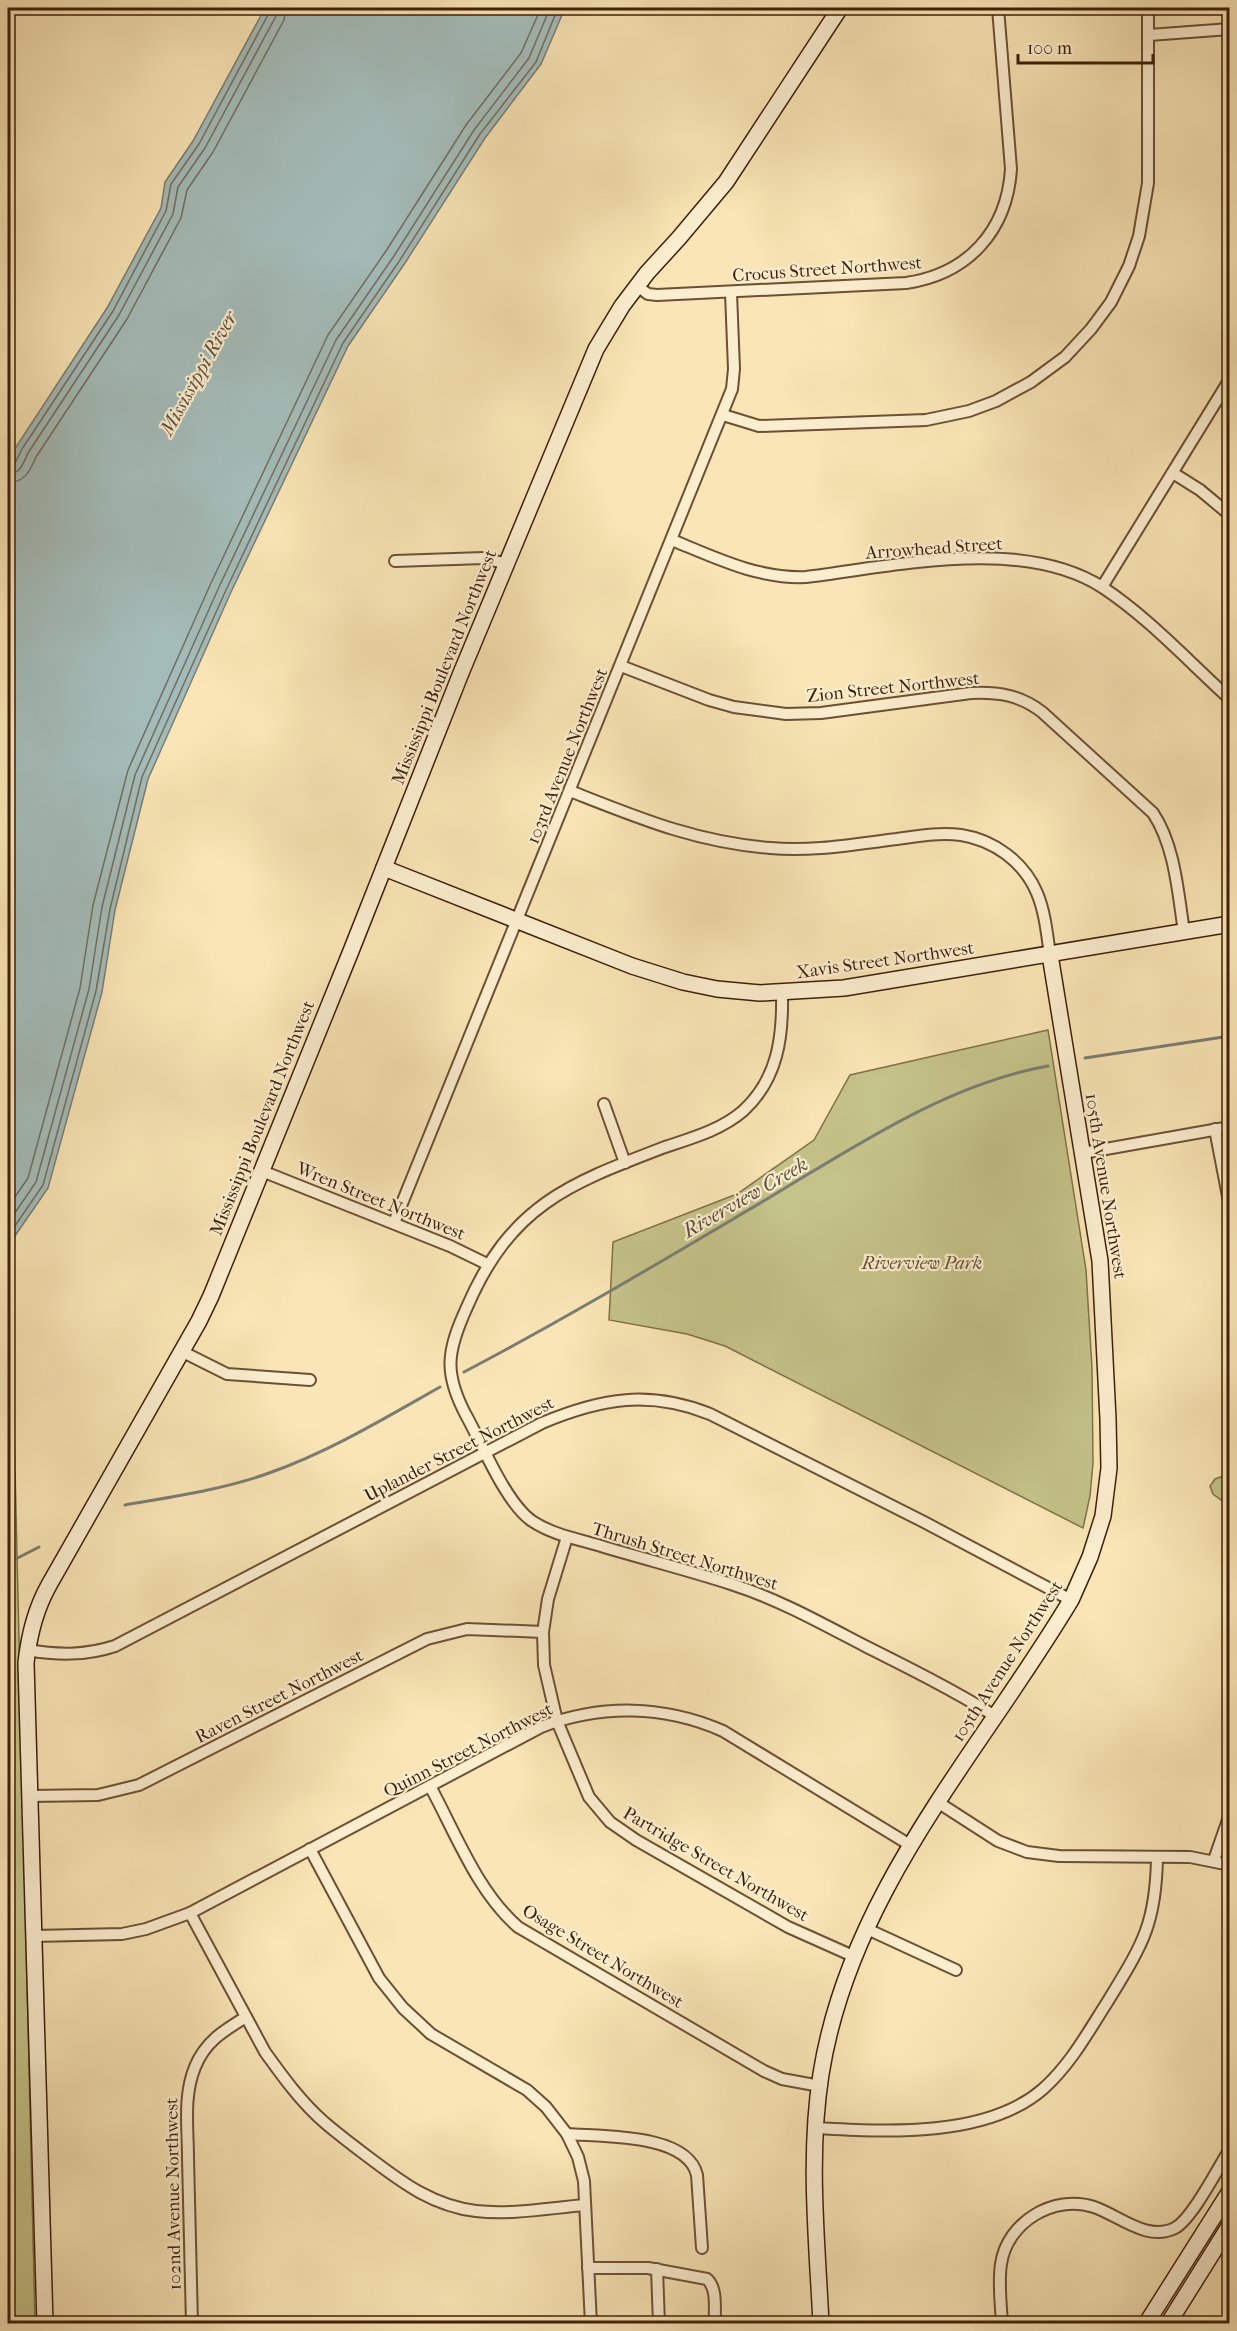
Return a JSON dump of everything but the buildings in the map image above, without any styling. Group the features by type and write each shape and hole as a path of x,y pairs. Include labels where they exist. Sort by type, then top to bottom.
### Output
{"street":[{"name":"Mississippi Boulevard Northwest","path":"45,2324 27,1650 31,1628 43,1596 211,1296 596,349 637,286 726,182 840,8"},
{"name":"Crocus Street Northwest","path":"637,286 648,294 657,295 731,293 920,281 951,269 980,246 997,224 1004,208 1010,183 1011,169 998,8"},
{"path":"723,415 759,426 926,420 969,411 996,401 1031,382 1065,357 1091,329 1111,302 1129,266 1139,236 1148,183 1148,8"},
{"path":"1149,35 1230,29"},
{"name":"103rd Avenue Northwest","path":"394,1223 723,415 734,379 731,293"},
{"path":"1102,587 1230,379"},
{"path":"1173,473 1200,490 1230,515"},
{"name":"Arrowhead Street","path":"672,540 755,573 775,577 806,577 924,562 996,558 1016,559 1049,566 1087,579 1132,609 1230,699"},
{"path":"395,561 484,558 507,564"},
{"name":"Zion Street Northwest","path":"621,666 734,707 786,714 821,713 971,693 995,693 1022,699 1051,720 1153,813 1163,831 1169,849 1184,932"},
{"path":"570,792 672,831 716,841 769,848 829,847 934,834 958,834 977,838 1012,858 1029,879 1042,907 1050,955"},
{"name":"Xavis Street Northwest","path":"384,868 632,966 683,982 742,992 782,993 844,988 1230,924"},
{"name":"105th Avenue Northwest","path":"821,2324 813,2181 815,2128 830,2028 854,1956 889,1880 910,1845 1071,1600 1100,1529 1107,1492 1109,1459 1101,1272 1050,955"},
{"name":"Thrush Street Northwest","path":"782,993 778,1055 765,1084 745,1109 717,1128 590,1177 551,1198 514,1231 487,1264 455,1333 449,1361 454,1389 507,1492 522,1512 545,1528 567,1537 760,1594 801,1612 946,1687 995,1716"},
{"path":"603,1104 625,1163"},
{"path":"1083,1153 1230,1127"},
{"path":"1215,1129 1230,1207"},
{"name":"Wren Street Northwest","path":"262,1171 450,1246 487,1264"},
{"path":"181,1351 227,1374 310,1380"},
{"name":"Uplander Street Northwest","path":"27,1650 76,1654 115,1646 542,1423 593,1405 641,1398 684,1405 710,1414 1071,1600"},
{"name":"Partridge Street Northwest","path":"567,1537 548,1599 543,1632 544,1665 557,1721 589,1797 610,1822 636,1840 788,1927 854,1956"},
{"name":"Raven Street Northwest","path":"30,1796 98,1795 139,1785 427,1639 467,1629 543,1632"},
{"name":"Quinn Street Northwest","path":"34,1936 122,1934 190,1913 515,1740 557,1721 589,1713 630,1710 666,1713 696,1720 737,1738 910,1845"},
{"name":"Osage Street Northwest","path":"430,1786 483,1886 495,1903 518,1927 764,2071 782,2079 820,2086"},
{"path":"939,1803 998,1841 1027,1852 1059,1856 1191,1857 1230,1864"},
{"path":"1214,1860 1230,1814"},
{"path":"310,1849 379,1978 403,2008 431,2034 527,2090 546,2107 567,2134 582,2168 591,2324"},
{"path":"815,2128 878,2130 975,2122 1010,2110 1043,2089 1078,2049 1141,1945 1154,1908 1157,1857"},
{"path":"190,1913 265,2052 300,2097 324,2122 415,2191 446,2205 475,2211 494,2212 585,2205"},
{"path":"865,1928 956,1970"},
{"name":"102nd Avenue Northwest","path":"192,2324 187,2121 189,2086 195,2066 208,2045 221,2033 246,2018"},
{"path":"567,2134 656,2142 690,2161 695,2166 697,2175 702,2248"},
{"path":"1002,2324 1000,2275 1002,2260 1009,2241 1028,2220 1045,2210 1074,2204 1094,2207 1149,2231 1171,2229 1186,2218 1230,2150"},
{"path":"1146,2324 1230,2192"},
{"path":"1167,2324 1230,2225"},
{"path":"588,2268 657,2269 707,2280 712,2284 715,2324"},
{"path":"657,2269 659,2324"},
{"path":"1180,2324 1186,2294"}],"green space":[{"name":"Riverview Park","path":"1048,1030 1086,1270 1092,1368 1093,1463 1090,1496 1083,1528 725,1346 687,1334 609,1320 613,1242 737,1194 814,1140 850,1075"},
{"path":"9,1212 35,2323 8,2324 8,1214"},
{"path":"1230,1474 1229,1506 1213,1494 1210,1486 1215,1479"}],"water":[{"name":"Mississippi River","path":"265,8 565,8 541,64 485,138 405,263 348,346 231,592 148,779 115,910 102,992 48,1188 8,1246 8,466 16,447 107,308 161,208 165,182 193,141"}],"waterway":[{"name":"Riverview Creek","path":"1085,1058 1230,1036"},
{"name":"Riverview Creek","path":"464,1372 617,1287 902,1120 974,1087 1048,1066"},
{"name":"Riverview Creek","path":"125,1505 217,1488 291,1465 335,1445 440,1387"},
{"name":"Riverview Creek","path":"8,1563 39,1547"}]}
